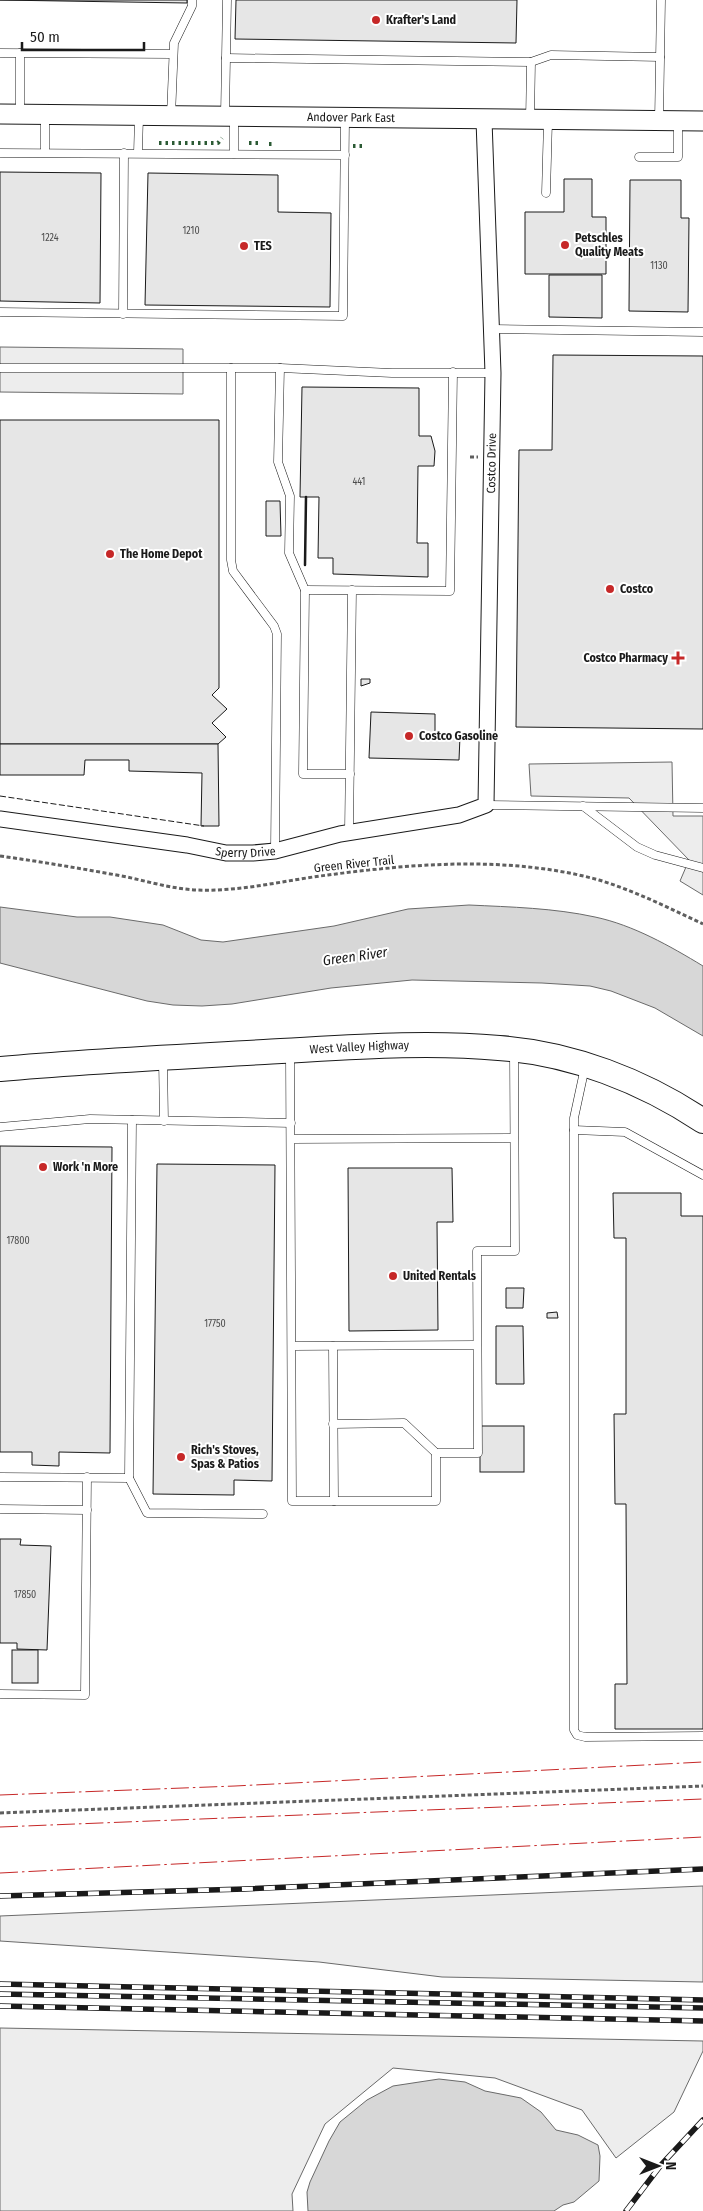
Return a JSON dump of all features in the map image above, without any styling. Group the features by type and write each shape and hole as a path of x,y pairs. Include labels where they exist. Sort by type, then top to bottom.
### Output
{"main road":[{"name":"West Valley Highway","path":"0,1069 290,1051 425,1046 514,1050 586,1065 632,1081 703,1121"}],"street":[{"name":"Andover Park East","path":"0,114 703,122"},
{"name":"Costco Drive","path":"484,120 493,373 486,805"},
{"name":"Sperry Drive","path":"0,819 187,845 226,853 276,851 349,832 459,815 486,805"}],"lane":[{"path":"171,116 172,54 174,43 192,6 192,0"},
{"path":"227,0 226,58 229,117 234,154"},
{"path":"659,121 661,0"},
{"path":"0,53 172,54"},
{"path":"20,53 20,114"},
{"path":"226,58 531,62 551,55 660,57"},
{"path":"531,62 546,193"},
{"path":"45,152 46,114"},
{"path":"138,153 139,116"},
{"path":"0,312 343,316 345,119"},
{"path":"639,157 678,156 678,121"},
{"path":"0,153 345,155"},
{"path":"123,314 124,153"},
{"path":"492,329 703,332"},
{"path":"0,368 280,368 392,373 493,373"},
{"path":"231,368 231,560 233,571 274,626 277,634 276,851"},
{"path":"280,368 278,462 290,496 289,553 305,590 303,774 350,774"},
{"path":"305,590 450,591 453,372"},
{"path":"349,832 352,590"},
{"path":"486,805 703,808"},
{"path":"583,806 636,846 654,855 703,868"},
{"path":"333,1424 404,1423 436,1453 478,1453 477,1251 515,1251 514,1050"},
{"path":"290,1051 292,1502 436,1501 436,1453"},
{"path":"163,1058 164,1121"},
{"path":"586,1065 575,1108 574,1130 574,1730 577,1735 585,1737 703,1736"},
{"path":"0,1127 90,1119 291,1123"},
{"path":"132,1120 129,1478 146,1513 263,1514"},
{"path":"574,1130 625,1132 703,1176"},
{"path":"291,1139 514,1138"},
{"path":"292,1346 477,1345"},
{"path":"333,1346 334,1501"},
{"path":"0,1477 129,1478"},
{"path":"0,1694 85,1694 87,1477"},
{"path":"0,1509 87,1510"}],"path":[{"name":"Green River Trail","path":"0,856 51,863 198,890 227,889 394,868 492,864 537,869 598,880 653,900 703,924"},
{"path":"0,1812 703,1786"}],"shaded area":[{"path":"0,347 183,349 183,394 0,392"},
{"path":"672,762 673,816 703,816 703,895 680,881 689,860 629,798 531,796 529,764"},
{"path":"703,1886 703,1982 442,1977 319,1962 0,1941 0,1916"},
{"path":"0,2028 703,2041 703,2051 674,2112 616,2158 582,2110 495,2078 393,2068 325,2124 292,2194 293,2211 0,2211"}],"water":[{"name":"Green River","path":"469,905 517,907 595,917 623,925 678,951 703,966 703,1036 655,1008 611,991 590,986 412,980 331,988 232,1004 173,1005 147,1001 0,963 0,907 77,917 110,917 163,925 201,940 223,942 334,926 408,909"},
{"path":"439,2079 465,2082 485,2091 521,2098 541,2112 556,2130 578,2135 598,2145 600,2156 599,2181 574,2202 563,2205 554,2211 308,2211 307,2192 310,2182 340,2122 367,2100 393,2086"}],"building":[{"path":"0,0 187,0 187,3"},
{"name":"Krafter's Land","path":"236,0 517,0 516,43 235,39"},
{"path":"0,172 101,173 100,303 0,301"},
{"path":"148,173 278,175 278,212 331,213 330,307 145,305"},
{"name":"Petschles Quality Meats","path":"564,179 592,179 592,217 606,217 606,274 525,274 525,212 564,212"},
{"path":"630,180 681,180 681,218 689,218 688,312 629,311"},
{"path":"549,275 602,275 602,318 549,317"},
{"name":"Costco","path":"553,355 703,356 703,729 516,727 519,450 552,450"},
{"path":"302,387 419,388 419,436 431,436 435,451 434,466 418,466 417,543 428,543 428,577 333,574 333,558 318,558 319,497 300,497"},
{"name":"The Home Depot","path":"0,420 219,420 219,688 212,695 227,709 212,723 226,737 218,744 0,744"},
{"path":"266,501 280,501 281,536 266,536"},
{"path":"361,679 370,679 370,683 361,686"},
{"name":"Costco Gasoline","path":"371,712 435,714 435,736 460,736 459,760 369,758"},
{"path":"0,744 218,744 219,826 201,826 202,773 129,771 129,760 85,760 84,775 0,775"},
{"path":"0,1146 112,1147 110,1453 59,1452 59,1466 32,1465 32,1452 0,1452"},
{"path":"157,1164 275,1165 272,1481 234,1480 234,1495 153,1494"},
{"name":"United Rentals","path":"348,1168 452,1168 453,1222 437,1222 438,1330 349,1331"},
{"path":"613,1193 681,1193 681,1216 703,1216 703,1729 615,1729 615,1684 627,1684 626,1504 615,1504 614,1414 626,1414 626,1238 614,1238"},
{"path":"506,1288 524,1288 523,1308 506,1308"},
{"path":"557,1312 558,1318 547,1318 547,1313"},
{"path":"496,1326 523,1326 524,1384 496,1384"},
{"path":"480,1426 524,1426 524,1472 480,1472"},
{"path":"0,1539 21,1539 20,1545 51,1546 47,1650 17,1649 17,1643 0,1643"},
{"path":"12,1650 38,1650 38,1683 12,1683"}],"railway":[{"path":"0,1896 245,1889 703,1869"},
{"path":"0,1984 703,2000"},
{"path":"0,1994 703,2008"},
{"path":"0,2006 703,2021"},
{"path":"626,2211 661,2165 703,2120"}],"hedge":[{"path":"159,143 218,143 222,138"},
{"path":"249,143 260,143"},
{"path":"269,144 274,144"},
{"path":"353,146 362,146"}],"fence":[{"path":"0,796 204,826"}],"wall":[{"path":"305,565 306,497"}],"power":[{"path":"0,1795 235,1786 703,1762"},
{"path":"0,1827 703,1799"},
{"path":"0,1873 703,1837"}],"place":[{"name":"Krafter's Land","path":"376,20"},
{"name":"Petschles Quality Meats","path":"565,245"},
{"name":"TES","path":"244,246"},
{"name":"The Home Depot","path":"110,554"},
{"name":"Costco","path":"610,589"},
{"name":"Costco Pharmacy","path":"678,658"},
{"name":"Costco Gasoline","path":"409,736"},
{"name":"Work 'n More","path":"43,1167"},
{"name":"United Rentals","path":"393,1276"},
{"name":"Rich's Stoves, Spas & Patios","path":"181,1457"}]}
